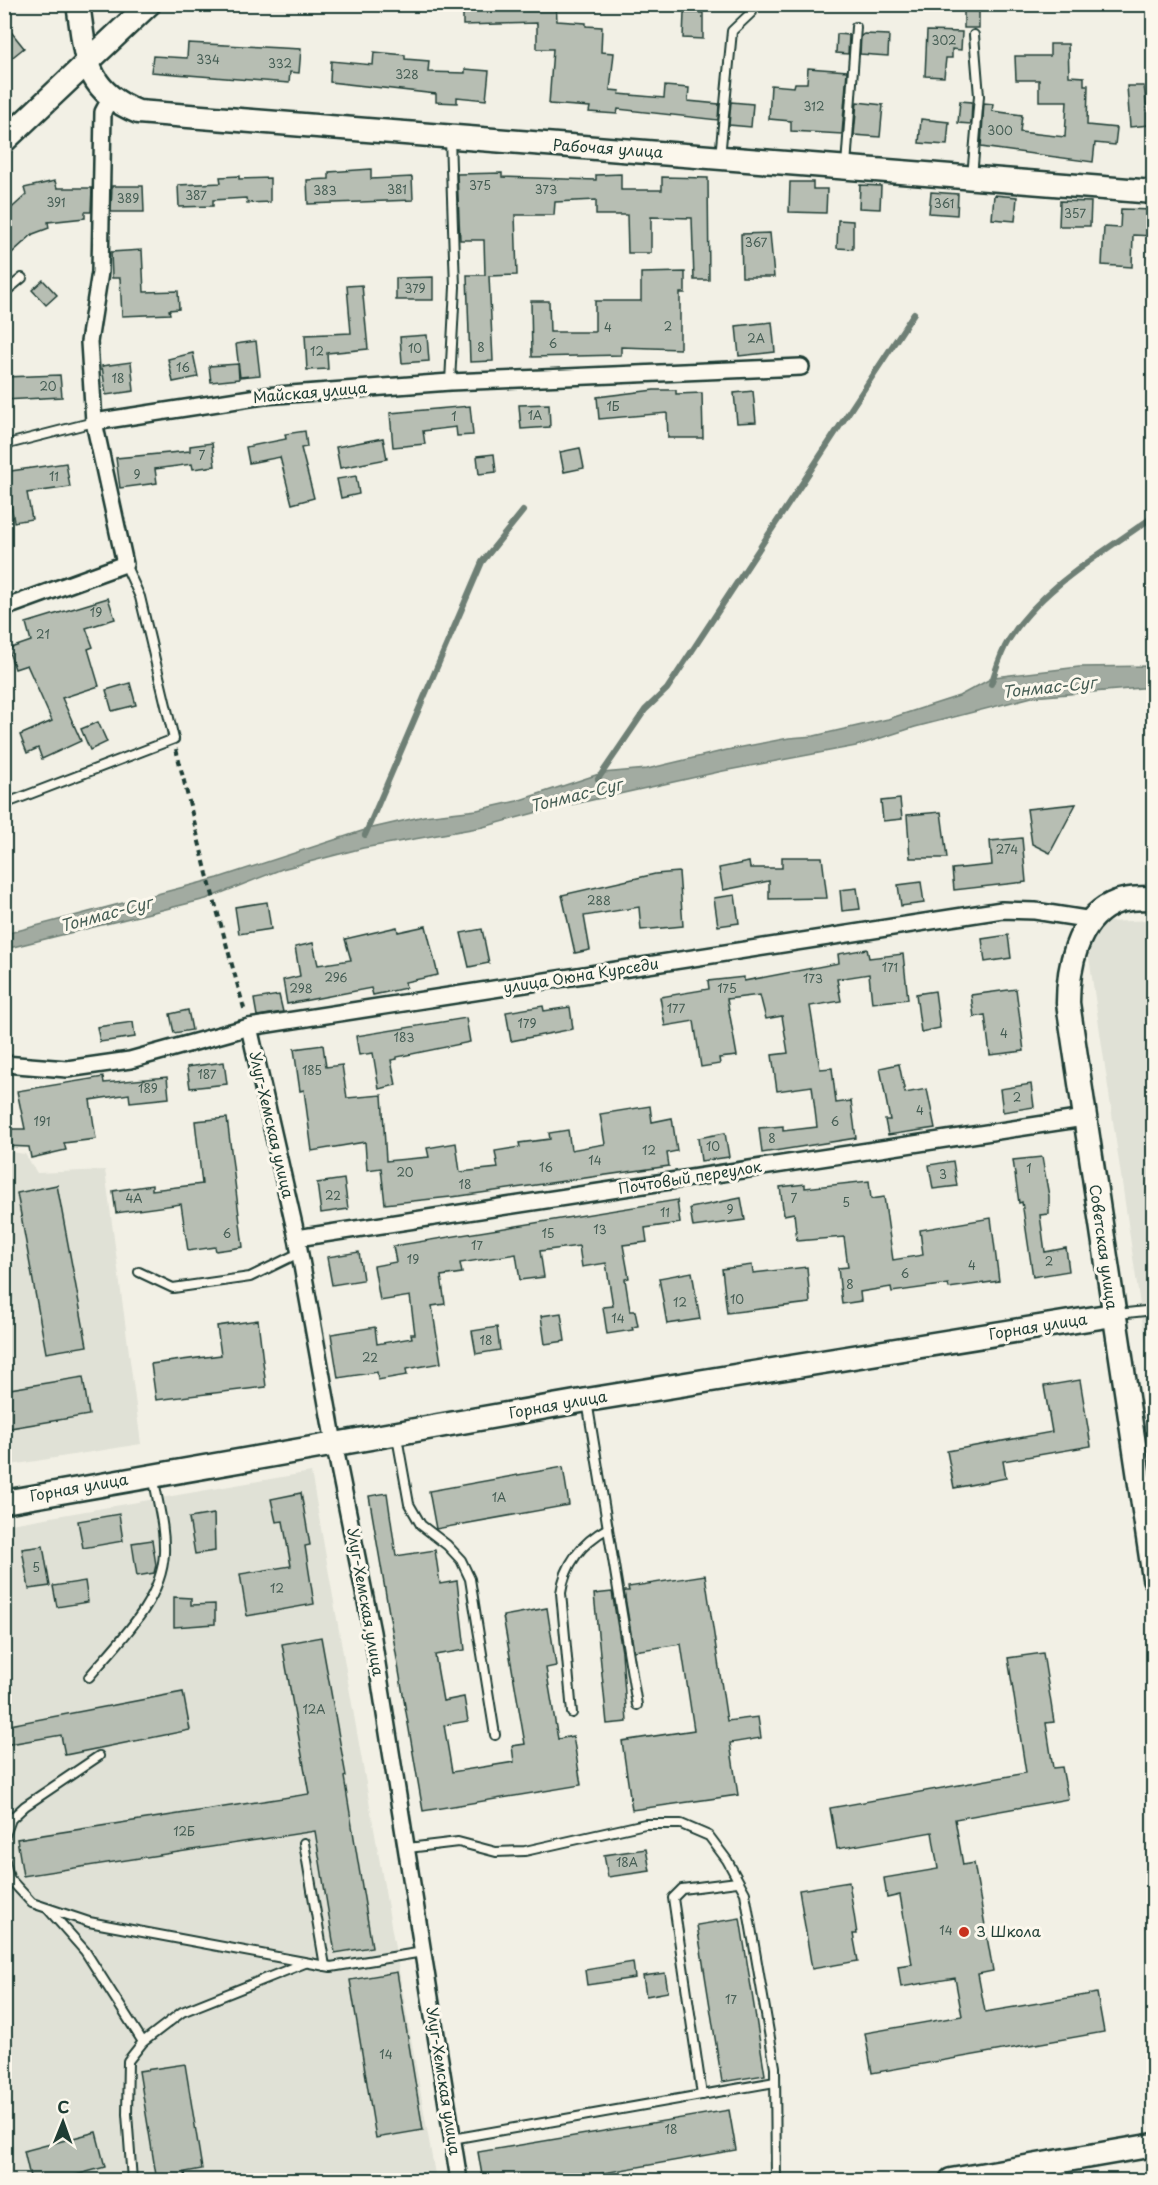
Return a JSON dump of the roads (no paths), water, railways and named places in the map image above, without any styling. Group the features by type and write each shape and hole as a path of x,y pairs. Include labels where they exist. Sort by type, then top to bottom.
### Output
{"street":[{"name":"Рабочая улица","path":"78,4 87,62 97,84 110,99 138,112 1154,192"},
{"path":"4,141 148,4"},
{"path":"4,608 125,564 94,422 89,342 92,308 100,272 103,112 110,99"},
{"name":"Майская улица","path":"94,422 264,396 450,382 801,368"},
{"path":"1092,920 1112,904 1154,898"},
{"name":"улица Оюна Курседи","path":"4,1064 67,1069 130,1060 249,1027 1002,910 1035,911 1092,920"},
{"name":"Советская улица","path":"1092,920 1077,948 1068,988 1070,1024 1154,1578"},
{"name":"Улуг-Хемская улица","path":"249,1027 298,1245 334,1443 372,1632 459,2181"},
{"name":"Почтовый переулок","path":"298,1245 1084,1118"},
{"name":"Горная улица","path":"4,1502 396,1432 1113,1315"},
{"path":"951,2181 1154,2145"}],"lane":[{"path":"720,158 732,31 752,12"},
{"path":"846,168 856,27"},
{"path":"972,178 979,96 974,35"},
{"path":"450,137 455,287 450,382"},
{"path":"4,293 22,278"},
{"path":"4,445 94,422"},
{"path":"4,804 174,739 140,597 125,564"},
{"path":"139,1272 173,1288 250,1277 298,1245"},
{"path":"1113,1315 1154,1310"},
{"path":"587,1400 637,1705"},
{"path":"396,1432 408,1504 421,1525 447,1545 461,1560 470,1579 495,1735"},
{"path":"89,1677 147,1606 159,1578 164,1554 163,1529 153,1475"},
{"path":"572,1713 561,1593 563,1579 568,1566 589,1538 608,1528"},
{"path":"4,1838 11,1819 25,1806 99,1756"},
{"path":"408,1848 458,1842 496,1852 525,1851 645,1824 681,1824 710,1836 727,1860 745,1893 775,2082 776,2181"},
{"path":"304,1843 325,1966"},
{"path":"4,1857 9,1878 32,1904 89,1922 325,1966 423,1953"},
{"path":"702,2095 673,1898 682,1889 737,1882"},
{"path":"48,1908 85,1951 143,2042"},
{"path":"132,2181 127,2114 128,2061 143,2042 182,2012 307,1962"},
{"path":"451,2140 775,2082"}],"water":[{"name":"Тонмас-Суг","path":"1153,666 1153,687 1032,697 915,727 856,746 723,771 538,812 483,827 363,848 282,869 206,899 5,949 5,934 218,878 368,829 424,816 477,810 517,801 602,773 647,769 727,750 789,738 814,736 888,719 959,696 994,677 1079,667"}],"waterway":[{"path":"598,779 645,710 667,689 914,313"},
{"path":"365,835 482,562 523,511"},
{"path":"991,684 1008,641 1038,604 1074,572 1154,516"}],"place":[{"name":"3 Школа","path":"964,1932"}]}
